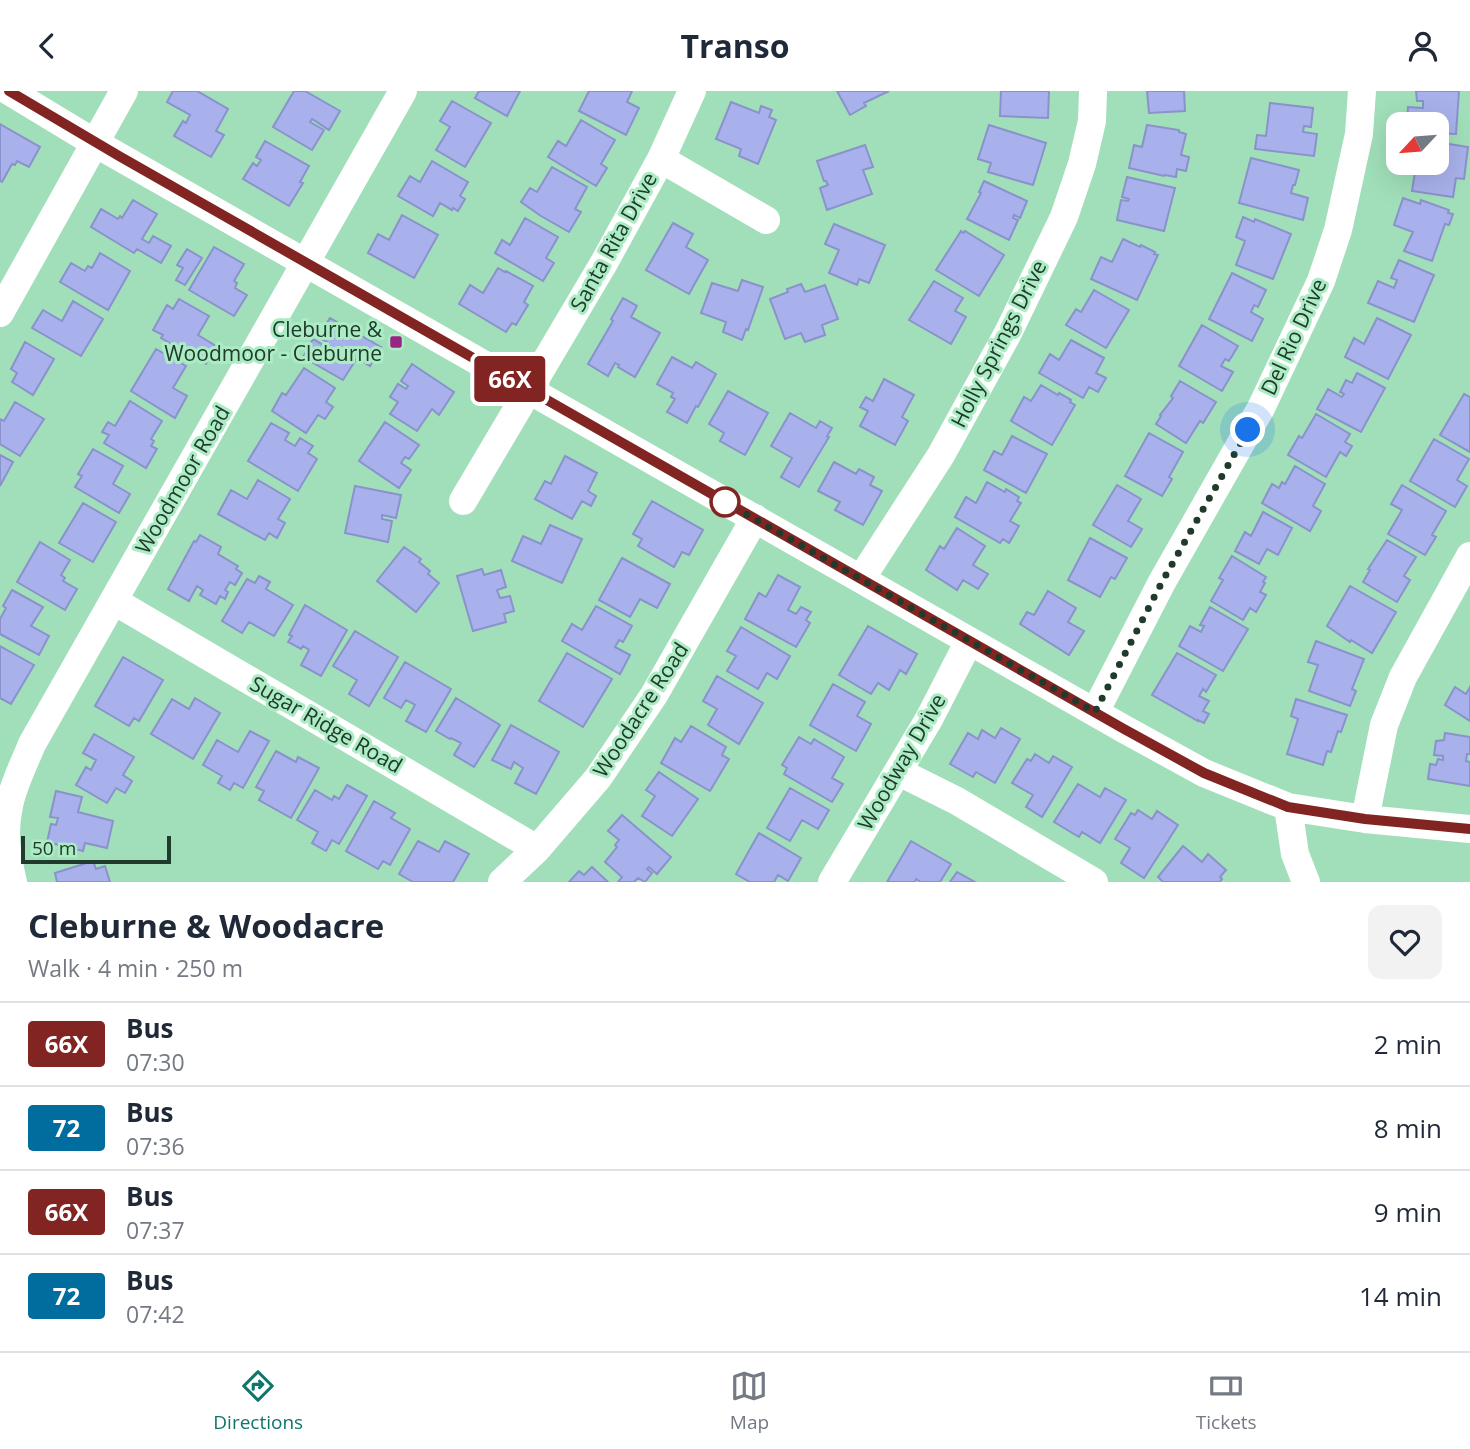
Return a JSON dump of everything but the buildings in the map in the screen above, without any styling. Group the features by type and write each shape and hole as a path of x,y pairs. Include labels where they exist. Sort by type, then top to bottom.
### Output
{"street":[{"path":"9,91 95,143 1204,773 1288,807 1365,819 1470,829"},
{"path":"0,313 124,91"},
{"name":"Woodmoor Road","path":"13,882 5,835 9,805 32,744 403,91"},
{"name":"Santa Rita Drive","path":"463,501 605,261 661,159 692,91"},
{"name":"Holly Springs Drive","path":"861,579 941,455 1008,333 1064,217 1082,165 1092,121 1093,91"},
{"name":"Del Rio Drive","path":"1095,712 1162,582 1261,408 1321,281 1341,216 1359,134 1362,91"},
{"path":"661,159 766,220"},
{"name":"Woodacre Road","path":"502,882 537,849 598,778 654,695 755,518"},
{"path":"1365,819 1384,725 1403,677 1470,556"},
{"name":"Sugar Ridge Road","path":"114,601 537,849"},
{"name":"Woodway Drive","path":"832,882 899,772 969,641"},
{"path":"899,772 957,801 1094,882"},
{"path":"1288,807 1295,854 1306,882"}],"bus line":[{"name":"66X","path":"9,91 1204,773 1288,807 1365,819 1470,829"}],"place":[{"name":"Cleburne & Woodmoor - Cleburne","path":"396,342"}],"route":[{"path":"725,502 1095,712 1162,582 1248,430"}]}
